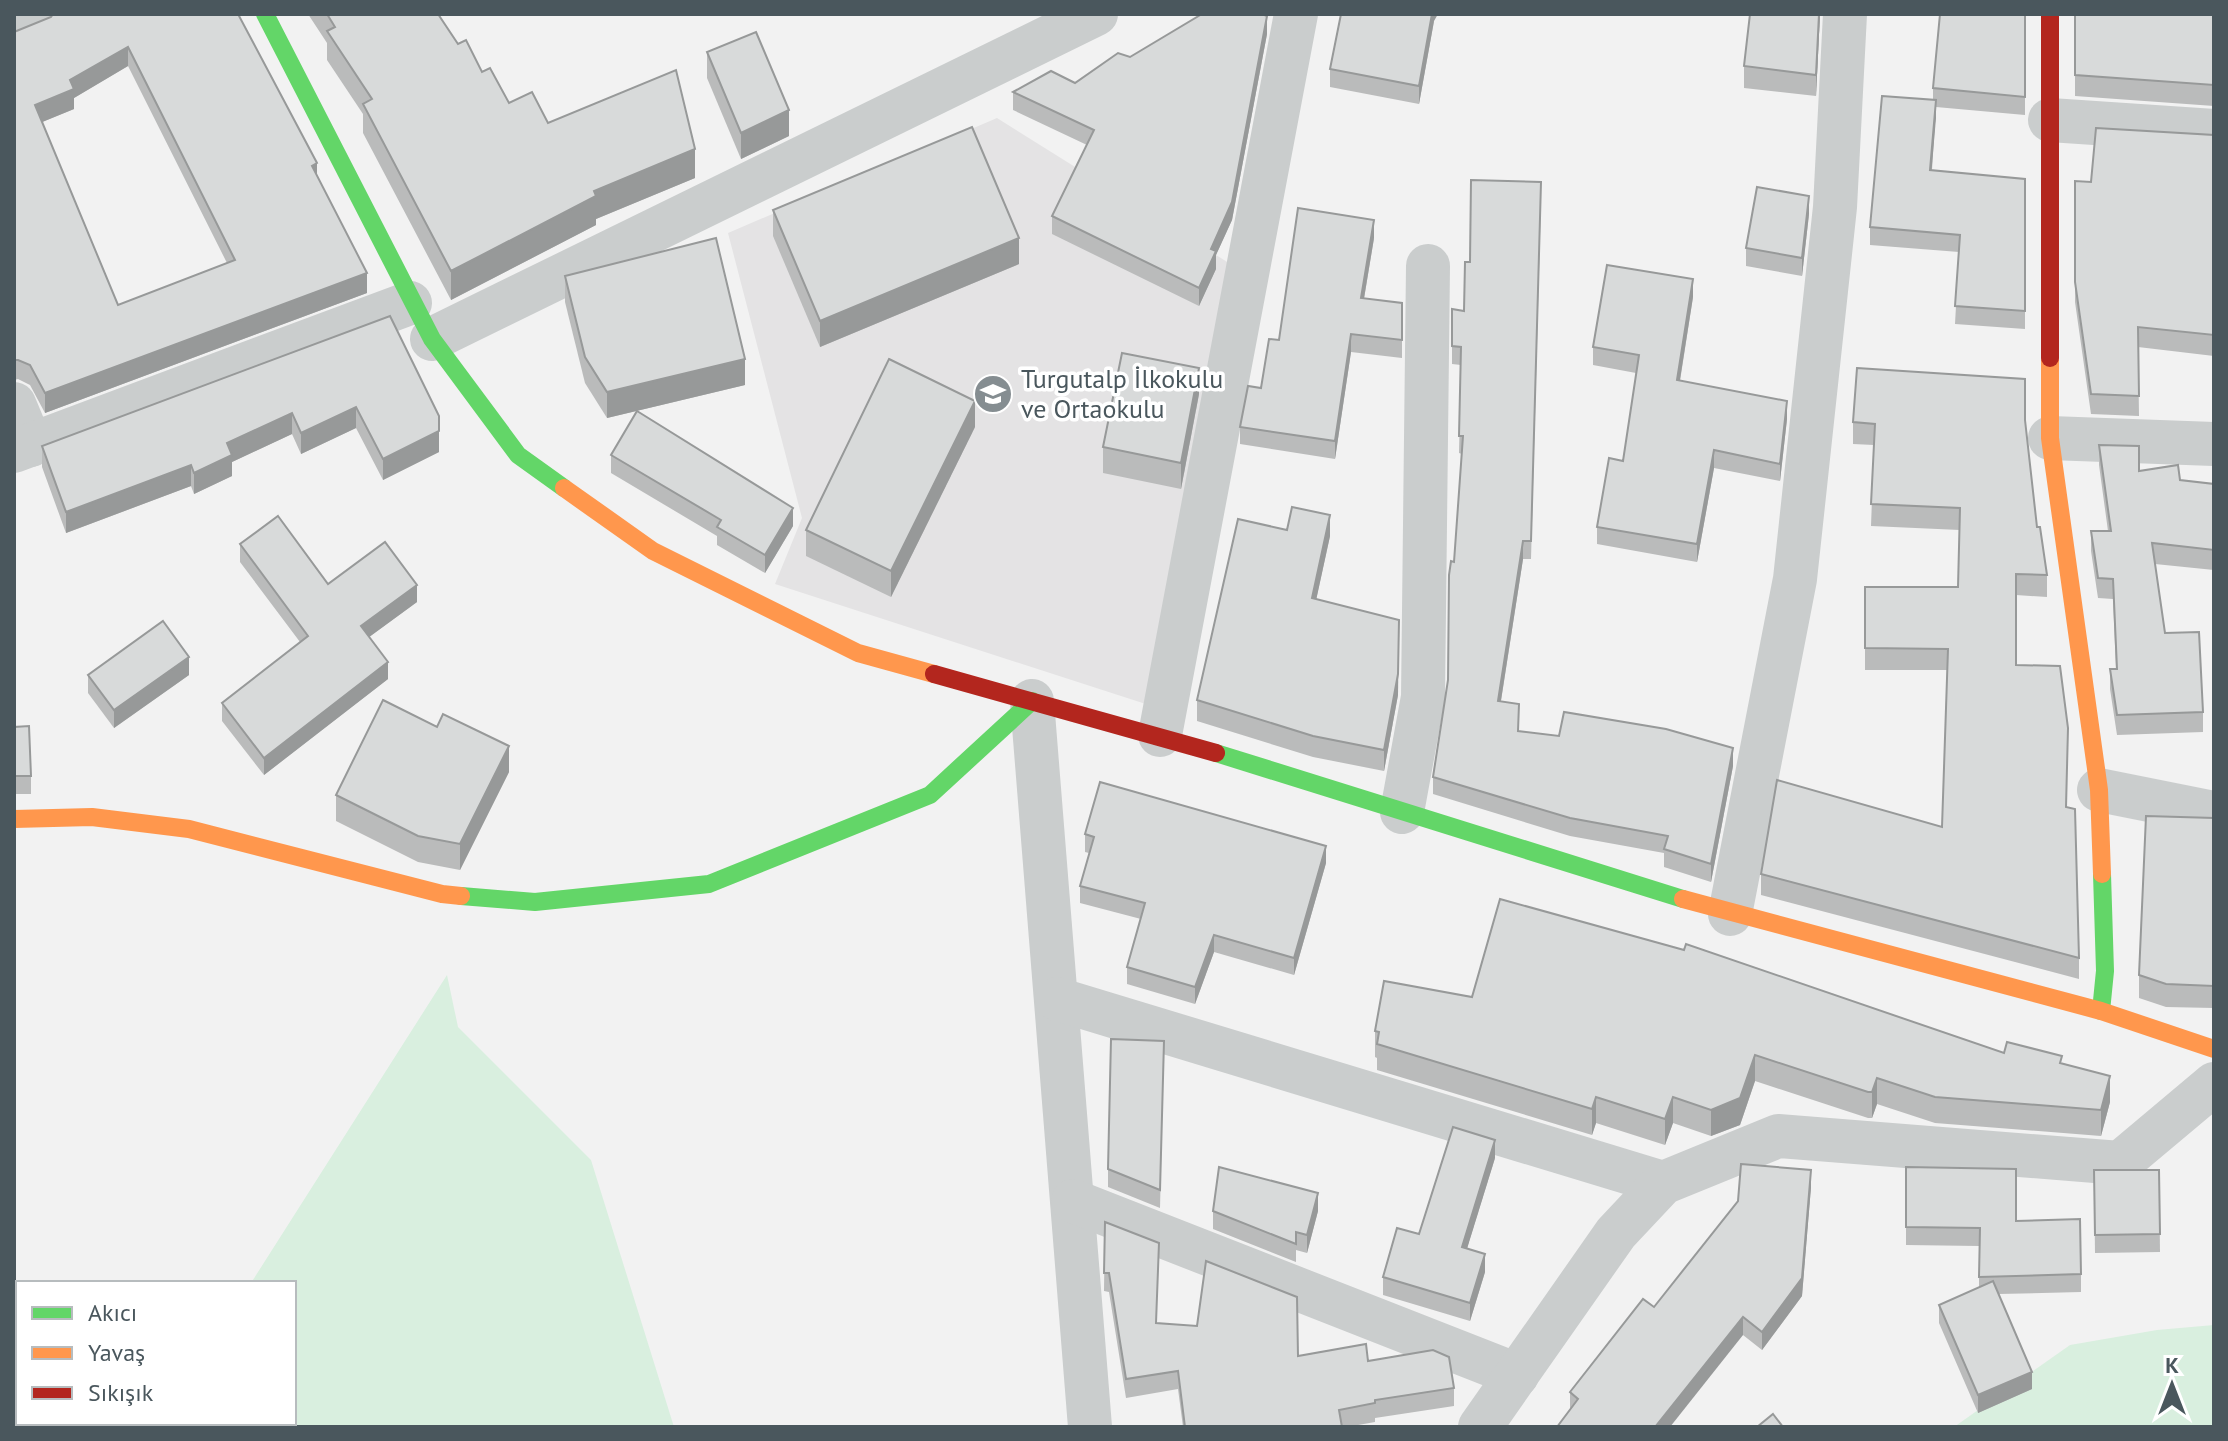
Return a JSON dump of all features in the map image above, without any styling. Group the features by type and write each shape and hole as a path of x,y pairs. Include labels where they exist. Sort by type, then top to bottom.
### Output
{"street":[{"path":"14,27 39,14"},
{"path":"265,14 421,321 518,455 653,551 858,653 1160,735 1730,914 2101,1011 2214,1049"},
{"path":"14,404 22,448 421,321 1096,14"},
{"path":"1160,735 1296,14"},
{"path":"1730,914 1795,579 1835,207 1845,14"},
{"path":"2050,14 2050,438 2099,790 2105,971 2101,1011"},
{"path":"2050,120 2214,131"},
{"path":"1402,812 1423,697 1428,266"},
{"path":"2050,438 2214,444"},
{"path":"14,819 92,817 189,829 442,894 535,902 619,896 709,884 930,795 1032,701"},
{"path":"1032,701 1090,1427"},
{"path":"2099,790 2214,813"},
{"path":"1057,999 1663,1183"},
{"path":"1480,1427 1616,1233 1663,1183 1778,1136 2120,1163 2214,1084"},
{"path":"1073,1201 1517,1375"}],"shaded area":[{"name":"Turgutalp İlkokulu ve Ortaokulu","path":"997,118 1240,270 1155,707 775,584 802,518 728,233"}],"green space":[{"path":"447,975 458,1027 591,1160 674,1427 160,1427 296,1425 296,1281 252,1281"},
{"path":"2214,1325 2214,1427 1954,1427 2070,1345 2157,1330"}],"building":[{"path":"53,14 238,14 317,163 312,166 367,273 45,393 30,365 14,360 14,32","holes":["128,47 235,260 118,305 35,105 74,89 70,80"]},
{"path":"327,14 438,14 458,44 466,40 482,72 490,68 509,103 532,92 548,123 676,70 695,149 594,191 596,196 451,271 363,104 372,99 327,31 335,27"},
{"path":"1202,14 1267,16 1232,202 1211,249 1216,251 1199,288 1052,216 1094,130 1013,92 1051,71 1075,83 1118,53 1130,57"},
{"path":"1341,14 1432,14 1419,86 1330,69"},
{"path":"1750,14 1819,14 1816,75 1744,66"},
{"path":"1940,14 2025,14 2025,97 1933,88"},
{"path":"2075,14 2214,14 2214,85 2075,75"},
{"path":"756,32 789,110 741,133 707,52"},
{"path":"1882,96 1936,100 1930,170 2025,179 2025,311 1955,306 1960,235 1870,227"},
{"path":"972,127 1019,238 820,321 773,210"},
{"path":"2096,128 2214,135 2214,335 2138,327 2139,396 2091,394 2075,282 2075,181 2091,182"},
{"path":"1471,180 1541,182 1531,541 1523,541 1498,701 1519,704 1518,731 1559,736 1564,712 1666,729 1733,748 1711,864 1664,849 1668,836 1570,818 1433,777 1448,680 1449,575 1451,561 1454,562 1463,436 1459,436 1461,347 1452,346 1452,309 1464,311 1465,262 1470,262"},
{"path":"1757,187 1809,196 1802,258 1746,248"},
{"path":"1298,208 1374,220 1361,298 1402,303 1402,340 1351,334 1335,441 1240,427 1248,386 1261,388 1269,339 1279,340"},
{"path":"716,238 745,359 607,392 585,357 565,276"},
{"path":"1607,265 1693,279 1677,380 1787,401 1780,464 1714,450 1697,544 1597,527 1609,458 1623,461 1639,355 1593,347"},
{"path":"390,316 439,416 439,431 383,459 356,407 301,433 292,413 227,443 232,455 194,473 191,465 66,512 42,446"},
{"path":"1122,353 1199,368 1181,463 1103,447"},
{"path":"889,359 975,401 891,571 806,530"},
{"path":"1857,368 2025,379 2025,420 2037,527 2040,527 2047,575 2016,574 2016,665 2060,666 2068,728 2066,807 2075,809 2079,958 1761,874 1777,780 1942,827 1948,649 1865,648 1865,587 1958,587 1960,508 1871,504 1875,424 1853,422"},
{"path":"637,411 793,508 765,555 717,527 721,520 611,455"},
{"path":"2099,445 2139,446 2139,471 2178,465 2180,480 2214,484 2214,550 2152,543 2165,633 2199,632 2203,712 2117,715 2110,669 2117,669 2113,579 2098,578 2091,531 2111,531"},
{"path":"1292,507 1330,515 1312,598 1399,620 1398,674 1384,750 1313,736 1197,700 1238,519 1287,530"},
{"path":"278,516 328,584 385,542 417,585 361,626 388,662 264,758 222,703 308,636 240,544"},
{"path":"163,621 189,657 114,710 88,675"},
{"path":"383,700 437,727 443,714 509,746 460,844 418,836 336,795"},
{"path":"29,726 31,776 14,776 14,727"},
{"path":"1100,782 1326,846 1294,958 1214,935 1195,987 1127,967 1145,903 1080,886 1094,837 1085,834"},
{"path":"2146,816 2214,818 2214,986 2166,984 2139,975"},
{"path":"1500,899 1684,950 1686,944 2004,1053 2007,1042 2062,1056 2060,1063 2110,1076 2101,1110 1935,1097 1877,1078 1872,1092 1868,1092 1755,1055 1740,1098 1711,1110 1673,1097 1665,1119 1596,1097 1592,1109 1377,1044 1379,1032 1375,1031 1384,981 1472,997"},
{"path":"1111,1039 1164,1041 1160,1190 1108,1169"},
{"path":"1453,1127 1495,1140 1462,1247 1485,1254 1470,1303 1383,1277 1397,1228 1419,1234"},
{"path":"1741,1164 1811,1170 1802,1278 1762,1332 1743,1317 1655,1427 1557,1427 1578,1399 1570,1392 1643,1299 1654,1307 1738,1201"},
{"path":"1219,1167 1318,1193 1307,1235 1296,1232 1296,1244 1213,1211"},
{"path":"1906,1167 2016,1169 2016,1221 2080,1219 2081,1274 1979,1277 1980,1228 1906,1227"},
{"path":"2094,1170 2159,1170 2160,1234 2095,1235"},
{"path":"1105,1222 1159,1243 1156,1323 1197,1326 1206,1261 1297,1297 1298,1356 1366,1344 1368,1361 1433,1350 1449,1357 1454,1388 1375,1400 1375,1403 1339,1410 1342,1427 1185,1427 1178,1371 1126,1379 1109,1273 1104,1273"},
{"path":"1993,1281 2032,1372 1978,1395 1939,1305"},
{"path":"1773,1414 1783,1427 1757,1427"}],"traffic: fast":[{"path":"265,14 432,339 518,455 564,488"},
{"path":"461,896 535,902 709,884 930,795 1032,701"},
{"path":"1216,753 1683,899"},
{"path":"2101,1011 2105,971 2102,874"}],"traffic: slow":[{"path":"2050,358 2050,438 2099,790 2102,874"},
{"path":"564,488 653,551 858,653 934,674"},
{"path":"14,819 92,817 189,829 442,894 461,896"},
{"path":"1683,899 2101,1011 2214,1049"}],"traffic: jam":[{"path":"2050,14 2050,358"},
{"path":"934,674 1216,753"}],"place":[{"name":"Turgutalp İlkokulu ve Ortaokulu","path":"993,394"}]}
